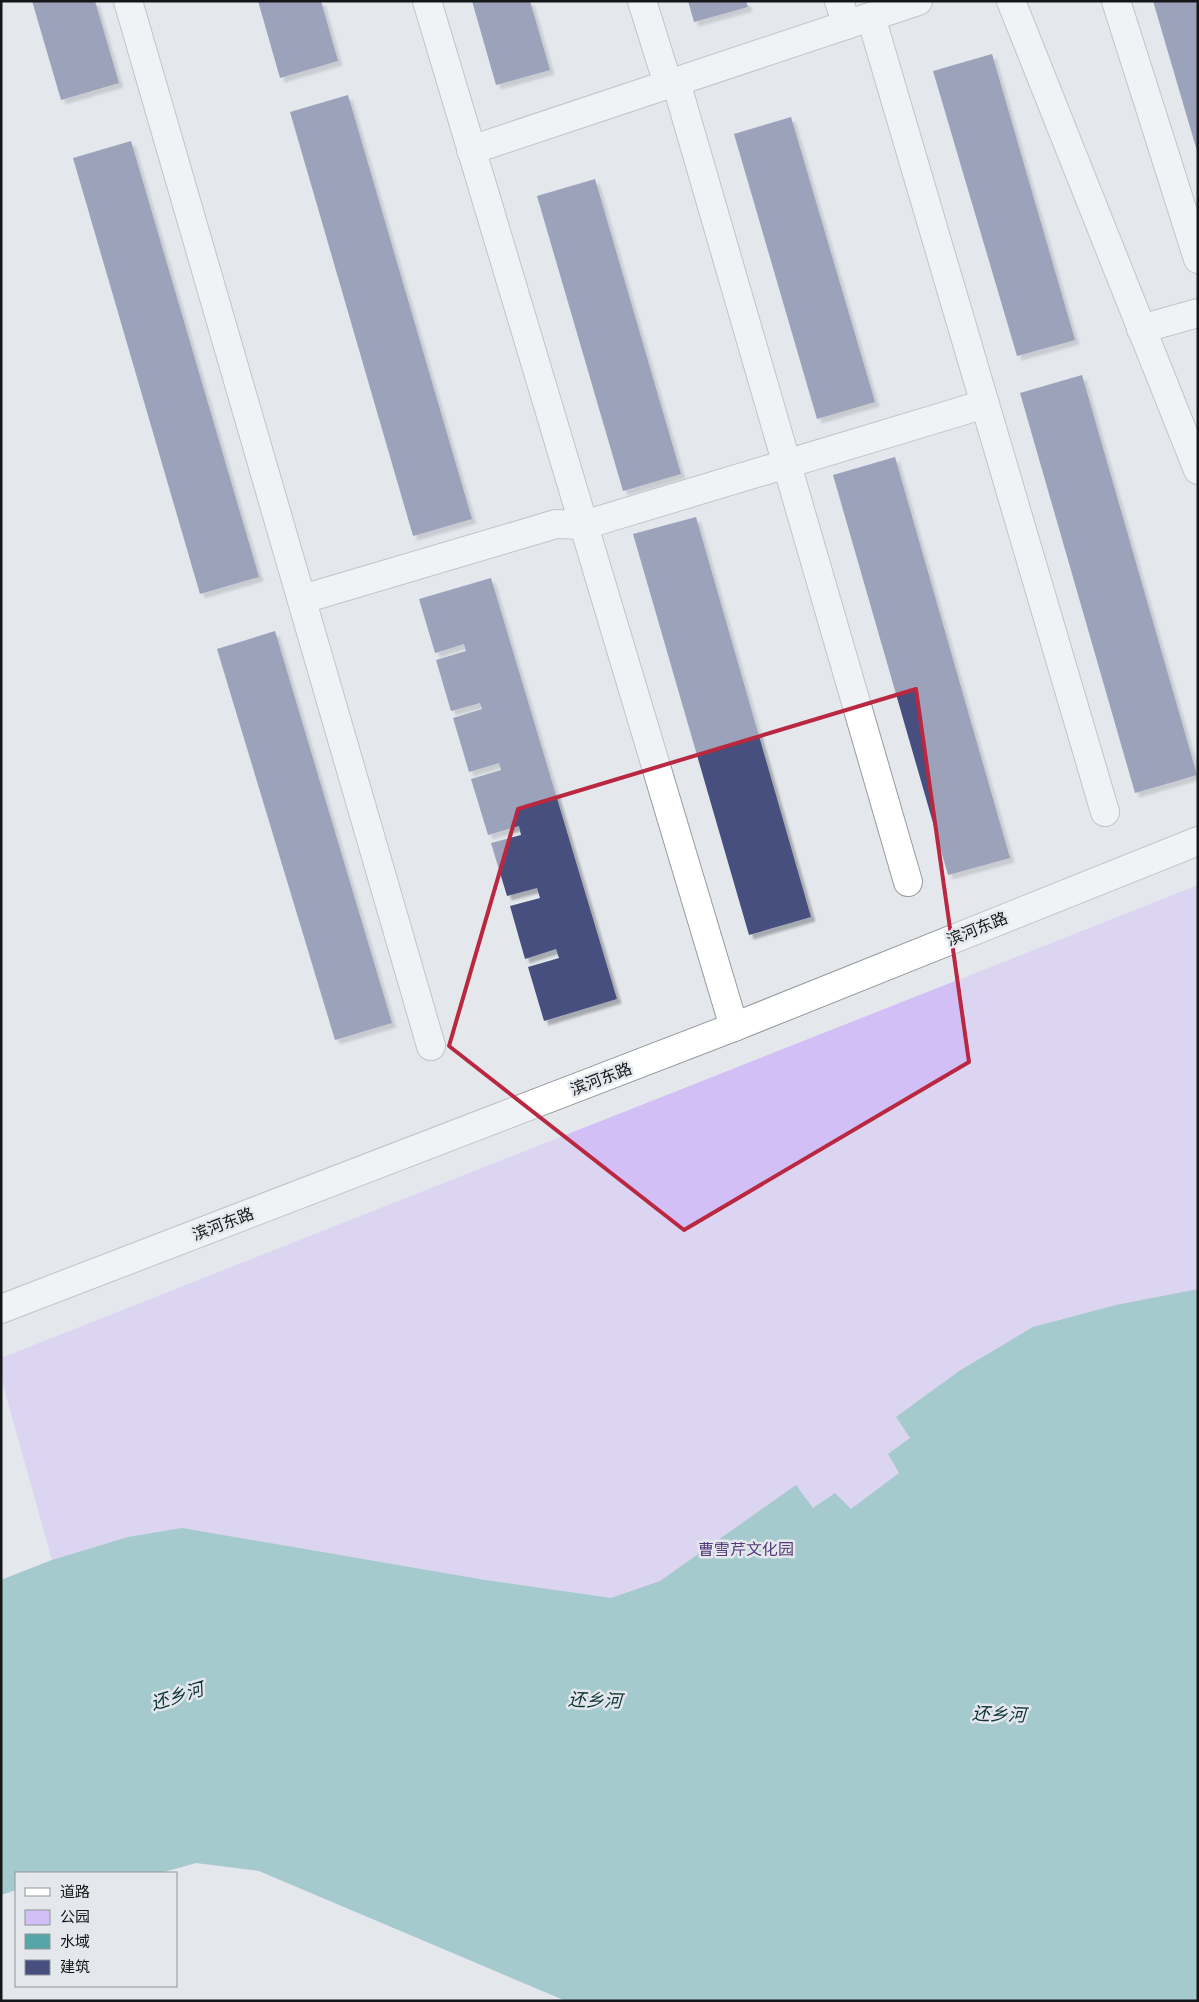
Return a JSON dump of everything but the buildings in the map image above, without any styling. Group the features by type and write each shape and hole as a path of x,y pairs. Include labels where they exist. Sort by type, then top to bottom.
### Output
{"street":[{"path":"128,1 431,1046"},
{"path":"427,1 734,1028"},
{"path":"642,1 672,83 787,463 908,882"},
{"path":"471,150 672,83 852,14 918,1"},
{"path":"1011,1 1198,470"},
{"path":"1116,1 1198,259"},
{"path":"852,14 985,404 1105,812"},
{"path":"1141,329 1198,313"},
{"path":"303,600 556,524 584,525 985,404"},
{"name":"滨河东路","path":"1,1309 734,1028 1198,841"}],"highlighted area":[{"path":"916,689 969,1062 684,1230 449,1046 518,809"}],"green space":[{"name":"曹雪芹文化园","path":"1198,885 1198,2001 566,2001 259,1871 196,1863 164,1872 15,1872 15,1890 1,1895 1,1580 52,1560 1,1378 1,1358"}],"water":[{"name":"还乡河","path":"1198,1289 1198,2001 566,2001 259,1871 196,1863 164,1872 15,1872 15,1890 1,1895 1,1580 52,1560 128,1537 182,1528 485,1580 611,1598 660,1581 796,1485 813,1508 835,1493 851,1509 899,1473 888,1454 910,1438 896,1417 959,1371 1033,1327 1116,1305"}]}
